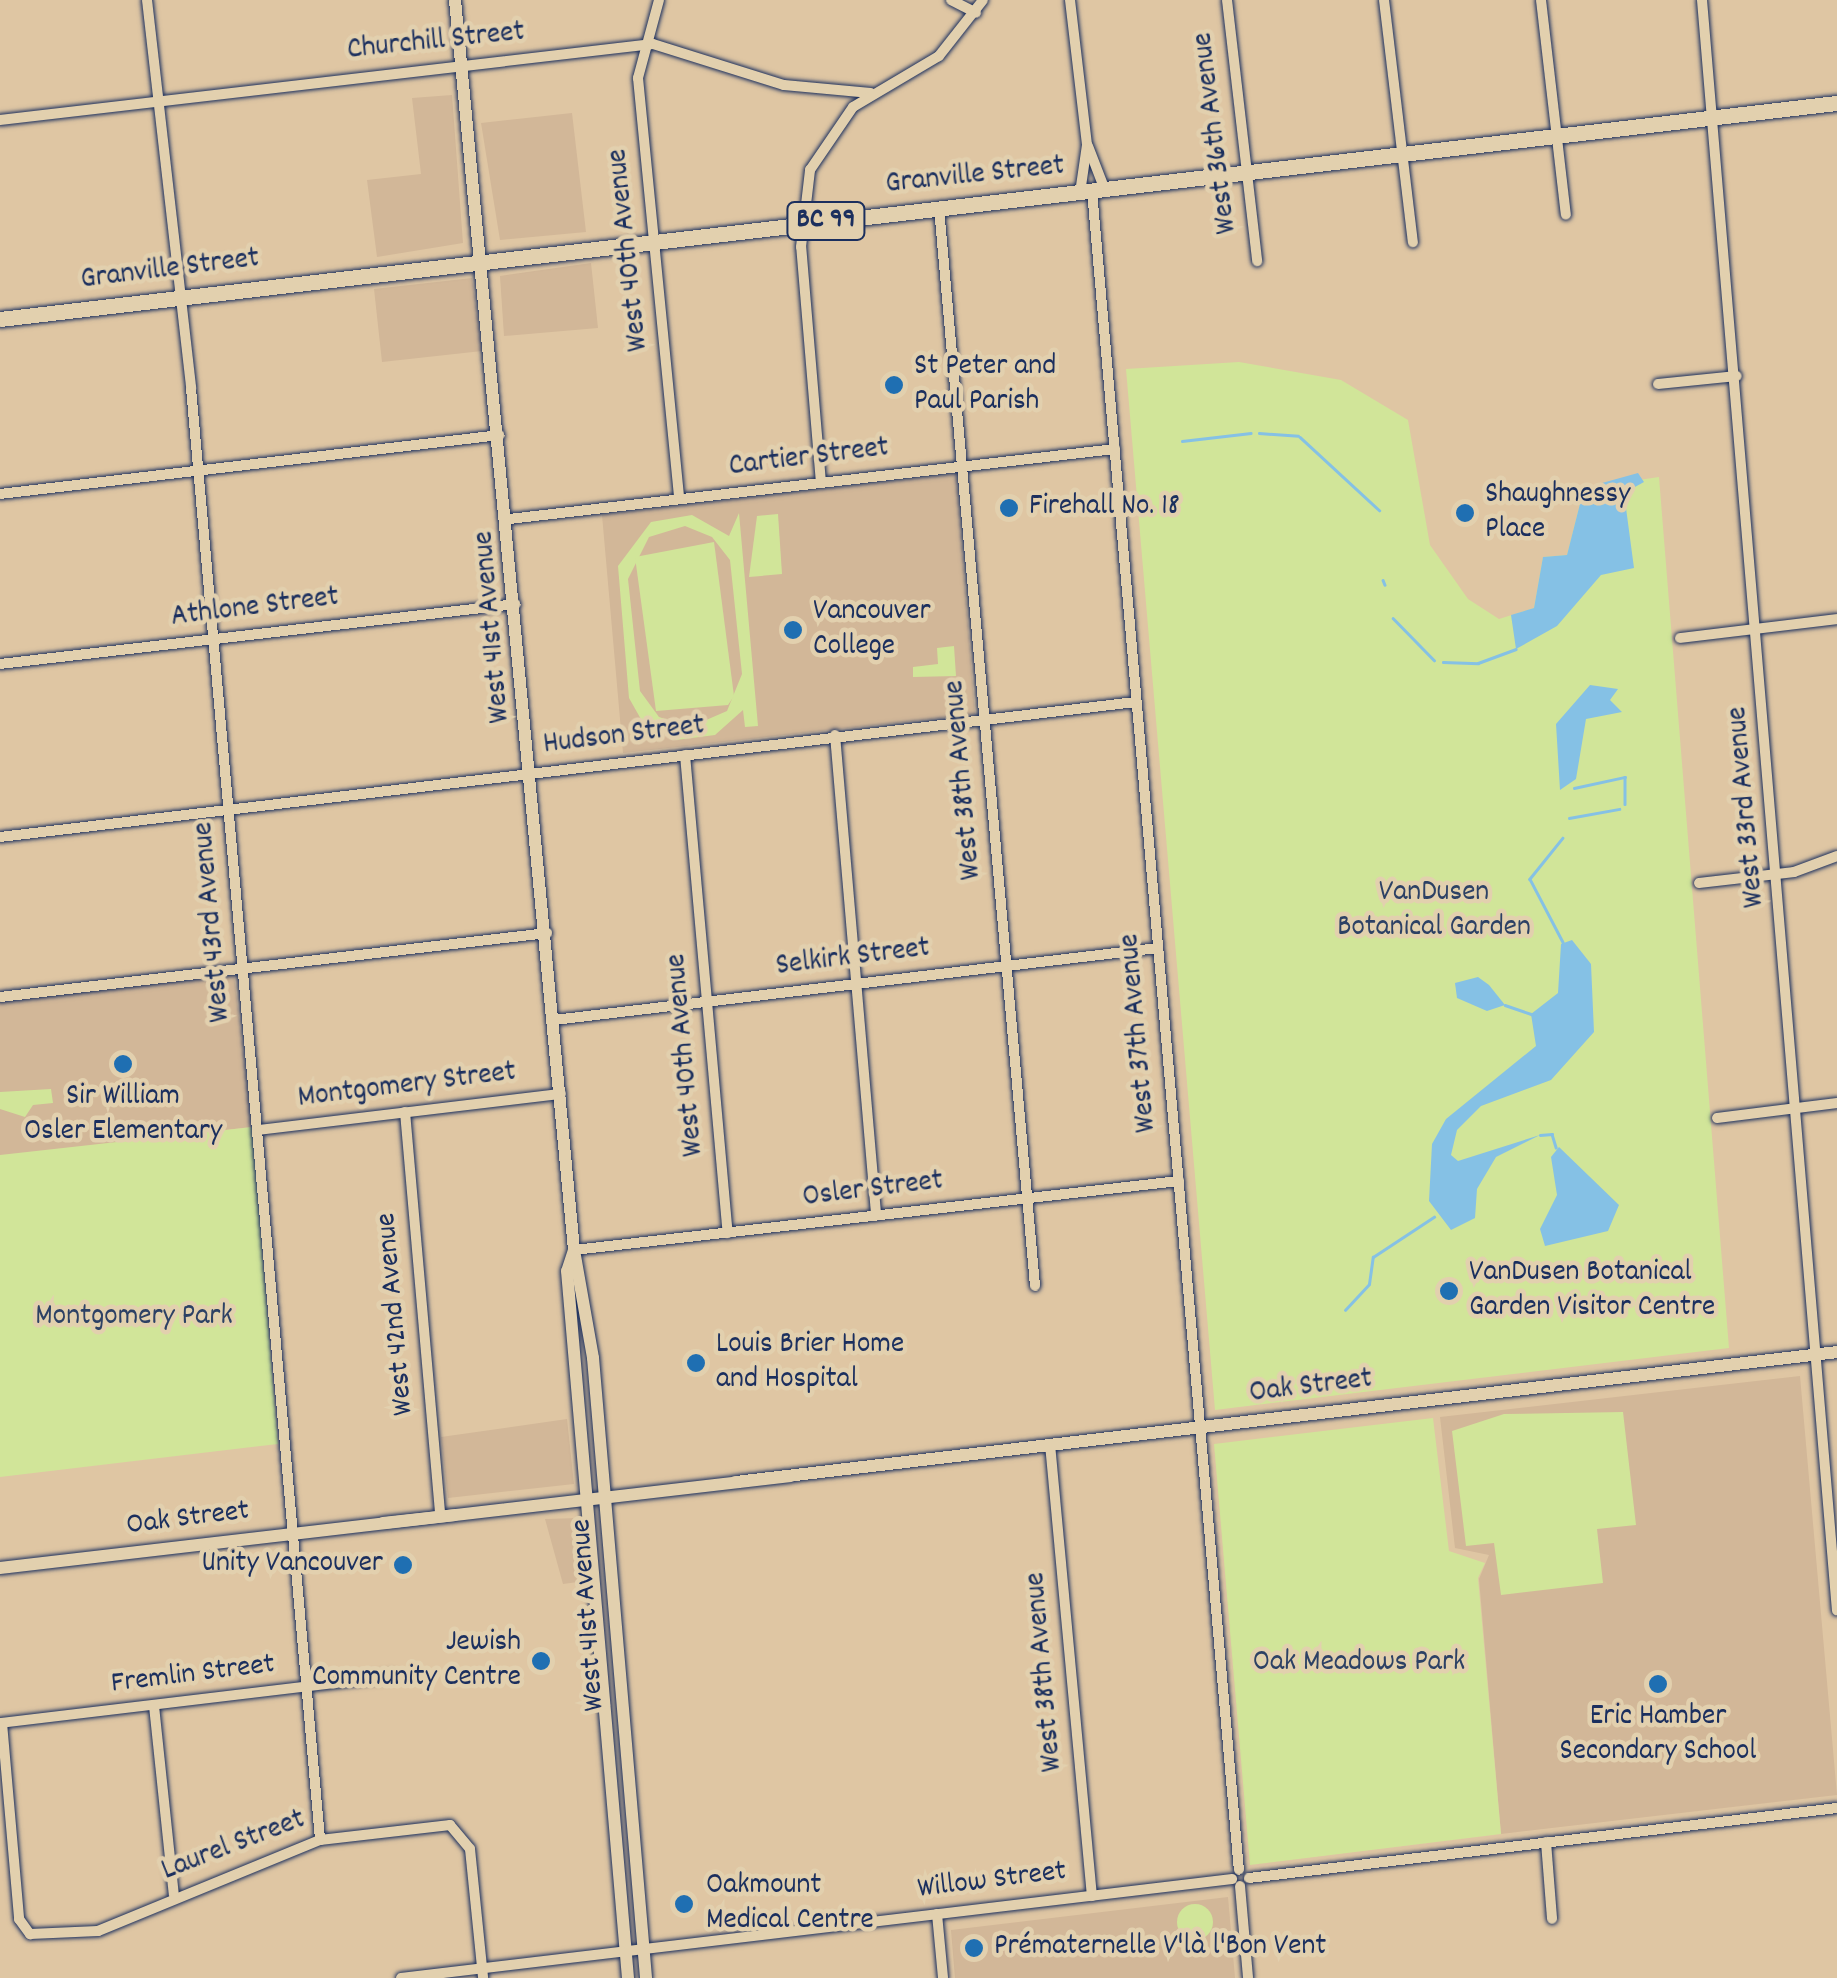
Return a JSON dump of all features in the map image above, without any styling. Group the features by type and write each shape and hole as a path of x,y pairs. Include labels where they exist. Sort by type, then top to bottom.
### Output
{"highway":[{"name":"Granville Street","path":"0,319 1837,104"}],"main road":[{"name":"West 41st Avenue","path":"455,0 509,518 574,1250 584,1270 622,1630 646,1978"},
{"name":"West 41st Avenue","path":"574,1250 567,1271 628,1978"},
{"name":"Oak Street","path":"0,1568 1837,1352"},
{"name":"Oak Street","path":"383,1523 440,1511 456,1515"},
{"path":"598,1632 622,1630"},
{"path":"614,1817 637,1815"}],"street":[{"name":"West 43rd Avenue","path":"147,0 182,298 320,1840"},
{"name":"West 40th Avenue","path":"658,0 642,45 679,499"},
{"path":"951,0 976,12"},
{"path":"822,483 803,224 820,150 871,93 938,56 983,0"},
{"name":"West 37th Avenue","path":"1070,0 1092,191 1248,1978"},
{"name":"West 36th Avenue","path":"1227,0 1257,261"},
{"path":"1384,0 1413,242"},
{"path":"1541,0 1566,215"},
{"name":"West 33rd Avenue","path":"1702,0 1737,376 1837,1610"},
{"name":"Churchill Street","path":"0,120 642,45 700,52 784,84 871,93"},
{"name":"West 37th Avenue","path":"1087,146 1092,191"},
{"name":"West 38th Avenue","path":"940,208 1036,1286"},
{"path":"1658,384 1737,376"},
{"path":"0,494 501,435"},
{"name":"Cartier Street","path":"509,518 1115,450"},
{"name":"Athlone Street","path":"0,664 516,604"},
{"path":"1680,638 1837,619"},
{"name":"Hudson Street","path":"0,836 1136,702"},
{"path":"835,736 876,1216"},
{"name":"West 40th Avenue","path":"686,754 728,1232"},
{"path":"1699,882 1778,874 1837,856"},
{"path":"0,997 546,934"},
{"name":"Selkirk Street","path":"554,1020 1158,948"},
{"name":"Montgomery Street","path":"258,1130 561,1094"},
{"path":"1717,1118 1837,1104"},
{"name":"West 42nd Avenue","path":"405,1112 440,1511"},
{"name":"Osler Street","path":"574,1250 1179,1180"},
{"name":"West 38th Avenue","path":"1050,1444 1092,1896"},
{"name":"Fremlin Street","path":"1,1723 392,1676"},
{"path":"154,1706 174,1895"},
{"name":"Laurel Street","path":"1,1723 20,1918 30,1934 90,1933 174,1895 320,1840 444,1824 462,1831 482,1973"},
{"name":"Willow Street","path":"401,1978 482,1973 626,1950 1837,1808"},
{"path":"1546,1842 1552,1919"},
{"path":"938,1914 943,1978"}],"shaded area":[{"path":"452,95 463,243 377,257 367,180 421,174 412,98"},
{"path":"572,113 586,232 500,240 481,123"},
{"path":"591,263 598,328 504,336 500,276"},
{"path":"472,278 482,351 382,362 374,289"},
{"name":"Vancouver College","path":"956,474 975,714 623,753 602,515"},
{"name":"Sir William Osler Elementary","path":"234,975 252,1127 0,1156 0,1002"},
{"name":"Eric Hamber Secondary School","path":"1800,1376 1837,1795 1501,1834 1479,1579 1489,1555 1455,1548 1440,1417"},
{"path":"567,1419 574,1484 448,1498 441,1437"},
{"path":"579,1518 585,1581 563,1584 545,1519"},
{"path":"1228,1897 1235,1978 955,1978 951,1930"}],"green space":[{"name":"VanDusen Botanical Garden","path":"1239,362 1341,380 1408,420 1430,545 1468,599 1499,619 1534,608 1543,557 1567,555 1584,488 1659,477 1729,1348 1215,1410 1126,369"},
{"path":"739,513 758,726 745,727 743,710 715,735 676,740 642,721 629,698 618,566 651,522 692,515 729,536","holes":["685,526 712,537 730,560 742,674 727,711 690,727 659,717 640,691 628,579 649,537"]},
{"path":"778,514 782,574 749,577 757,516"},
{"path":"714,542 734,696 728,705 656,711 635,557"},
{"path":"954,646 956,676 913,677 913,667 938,664 937,648"},
{"path":"51,1089 53,1103 33,1105 25,1117 0,1109 0,1092"},
{"name":"Montgomery Park","path":"252,1127 278,1444 0,1477 0,1155"},
{"path":"1623,1412 1636,1525 1597,1529 1603,1583 1501,1595 1494,1543 1466,1546 1452,1431 1504,1414"},
{"name":"Oak Meadows Park","path":"1433,1418 1449,1551 1485,1563 1478,1578 1501,1834 1250,1865 1214,1444"},
{"path":"1195,1904 1208,1909 1213,1922 1208,1935 1195,1940 1182,1935 1177,1922 1182,1909"}],"water":[{"path":"1638,473 1644,482 1624,493 1634,568 1601,575 1557,626 1516,649 1511,615 1534,608 1543,557 1567,555 1584,488"},
{"path":"1590,685 1618,689 1610,700 1622,712 1586,719 1576,779 1560,790 1556,724"},
{"path":"1572,940 1591,964 1594,1032 1551,1080 1481,1106 1457,1130 1451,1155 1458,1161 1540,1135 1496,1157 1477,1189 1475,1218 1451,1230 1429,1201 1432,1144 1446,1119 1536,1046 1531,1014 1558,993 1561,944"},
{"path":"1478,977 1505,1005 1487,1011 1457,998 1455,983"},
{"path":"1559,1147 1619,1205 1608,1231 1545,1246 1540,1229 1557,1195 1551,1157"}],"waterway":[{"path":"1182,441 1251,433"},
{"path":"1259,433 1298,436"},
{"path":"1300,437 1379,510"},
{"path":"1383,580 1385,585"},
{"path":"1393,618 1434,660"},
{"path":"1443,662 1478,663 1516,649"},
{"path":"1574,788 1625,777 1625,804"},
{"path":"1569,818 1619,809"},
{"path":"1563,838 1530,879 1563,942"},
{"path":"1505,1005 1531,1014"},
{"path":"1540,1135 1552,1134 1556,1147"},
{"path":"1345,1310 1369,1284 1373,1257 1434,1217"}],"place":[{"name":"St Peter and Paul Parish","path":"894,385"},
{"name":"Firehall No. 18","path":"1009,508"},
{"name":"Shaughnessy Place","path":"1465,513"},
{"name":"Vancouver College","path":"793,630"},
{"name":"Sir William Osler Elementary","path":"123,1064"},
{"name":"VanDusen Botanical Garden Visitor Centre","path":"1449,1291"},
{"name":"Louis Brier Home and Hospital","path":"696,1363"},
{"name":"Unity Vancouver","path":"403,1565"},
{"name":"Jewish Community Centre","path":"541,1661"},
{"name":"Eric Hamber Secondary School","path":"1658,1684"},
{"name":"Oakmount Medical Centre","path":"684,1904"},
{"name":"Prématernelle V'là l'Bon Vent","path":"974,1948"}]}
